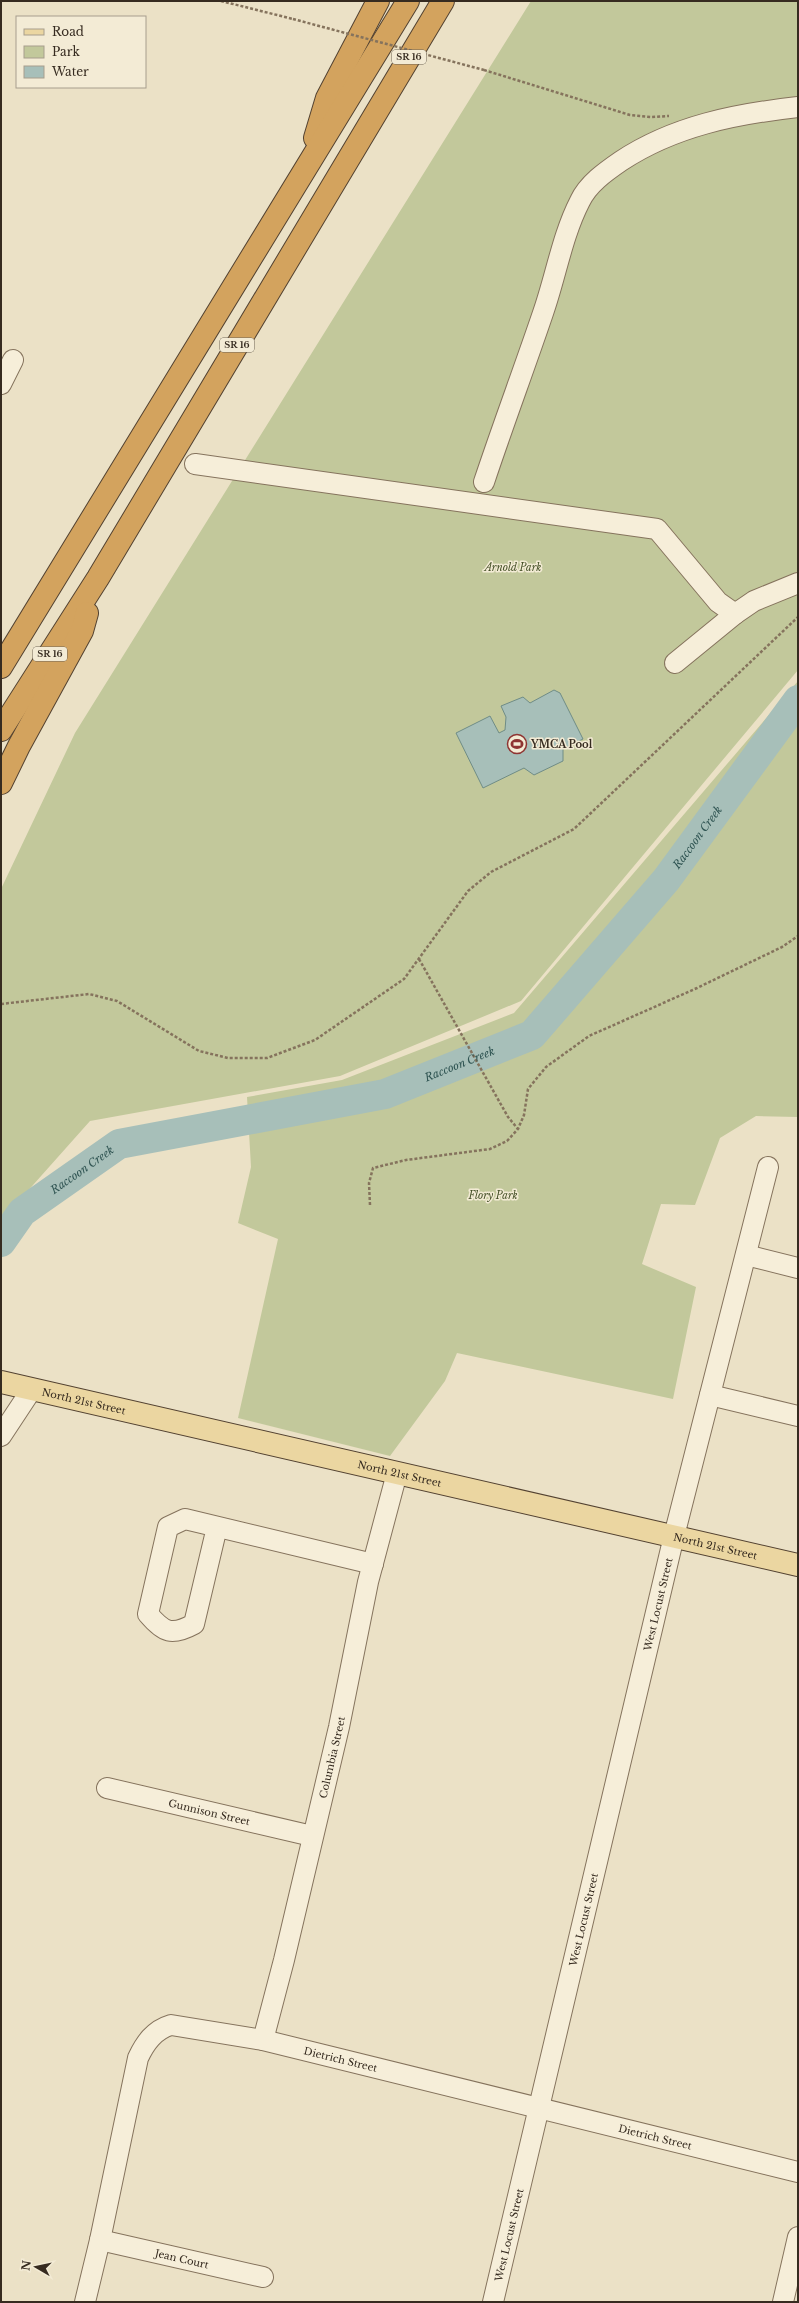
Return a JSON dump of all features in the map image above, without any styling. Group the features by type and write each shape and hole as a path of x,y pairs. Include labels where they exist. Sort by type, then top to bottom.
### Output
{"highway":[{"path":"305,169 327,98 378,1"},
{"name":"SR 16","path":"1,667 408,1"},
{"name":"SR 16","path":"1,730 98,578 443,1"},
{"path":"1,783 19,746 82,631 98,578"},
{"path":"1,644 11,628 42,599"}],"main road":[{"name":"North 21st Street","path":"1,1382 798,1565"}],"street":[{"path":"484,482 543,312 567,230 580,200 596,179 643,147 669,135 708,122 798,107"},
{"path":"1,384 13,360"},
{"path":"196,464 657,529 718,602 736,614"},
{"path":"675,663 754,601 798,583"},
{"name":"West Locust Street","path":"493,2302 674,1536 768,1167"},
{"path":"746,1255 798,1268"},
{"path":"1,1436 32,1389"},
{"path":"710,1395 798,1416"},
{"name":"Columbia Street","path":"263,2040 284,1960 312,1836 339,1727 373,1564 397,1473"},
{"path":"218,1527 194,1624 178,1632 160,1628 148,1614 168,1528 185,1519 373,1564"},
{"name":"Gunnison Street","path":"107,1788 312,1836"},
{"name":"Dietrich Street","path":"85,2302 100,2240 138,2058 148,2040 157,2031 170,2025 263,2040 539,2110 798,2172"},
{"path":"783,2302 798,2237"},
{"name":"Jean Court","path":"100,2240 263,2277"}],"path":[{"path":"221,1 484,70 630,115 651,117 671,115"},
{"path":"1,1004 90,994 117,1001 199,1050 228,1058 267,1058 315,1040 404,979 468,891 491,872 574,829 798,617"},
{"path":"370,1205 368,1183 373,1168 406,1160 490,1149 507,1140 518,1129 524,1115 528,1089 546,1067 589,1036 697,988 782,947 798,936"},
{"path":"419,959 508,1117 518,1129"}],"green space":[{"name":"Arnold Park","path":"531,1 798,1 798,670 521,1001 340,1076 90,1121 1,1221 1,889 75,733"},
{"name":"Flory Park","path":"798,681 798,1117 756,1116 720,1138 695,1205 661,1204 642,1264 696,1287 673,1399 457,1353 445,1381 390,1456 238,1418 278,1239 238,1223 251,1167 247,1097 342,1080 514,1013"}],"water":[{"name":"YMCA Pool","path":"554,690 560,693 583,739 563,749 563,761 534,775 524,768 483,788 456,733 490,716 499,733 505,730 506,717 501,706 523,697 530,703"}],"waterway":[{"name":"Raccoon Creek","path":"1,1242 22,1212 119,1144 385,1094 532,1035 666,880 798,700"}],"place":[{"name":"YMCA Pool","path":"517,744"}]}
